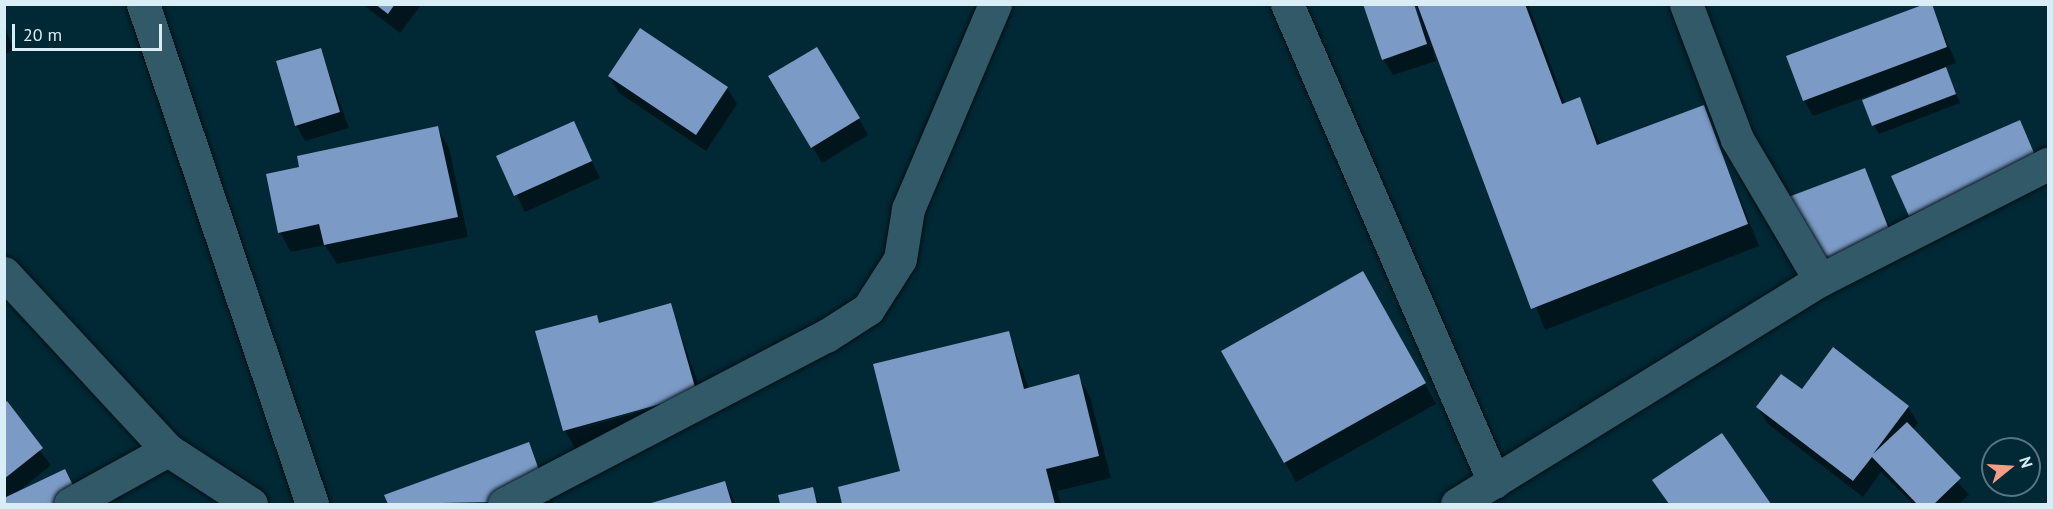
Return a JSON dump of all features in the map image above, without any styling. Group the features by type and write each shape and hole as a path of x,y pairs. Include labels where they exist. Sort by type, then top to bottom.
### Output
{"street":[{"path":"143,4 312,504"},
{"path":"1287,4 1494,482"},
{"path":"1686,4 1737,140 1820,280"},
{"path":"504,504 826,336 868,309 900,259 908,209 992,5"},
{"path":"1457,504 1820,280 2049,164"},
{"path":"4,273 168,450 251,504"},
{"path":"69,504 168,450"}],"building":[{"path":"375,4 395,4 388,14"},
{"path":"1363,4 1414,4 1427,44 1382,60"},
{"path":"1417,4 1525,4 1562,104 1580,97 1597,145 1704,105 1748,224 1531,309"},
{"path":"1925,4 1932,4 1947,47 1803,101 1786,56"},
{"path":"640,28 728,87 696,135 608,76"},
{"path":"817,47 860,118 811,148 768,76"},
{"path":"321,48 340,112 295,126 276,61"},
{"path":"1946,67 1956,94 1872,126 1862,100"},
{"path":"2020,120 2037,160 1909,216 1891,176"},
{"path":"574,121 592,161 514,196 496,156"},
{"path":"438,126 458,217 324,245 319,224 278,233 266,174 299,167 297,156"},
{"path":"1865,168 1894,242 1812,273 1783,199"},
{"path":"1363,271 1426,383 1284,463 1221,351"},
{"path":"671,303 697,394 563,431 535,331 597,315 599,323"},
{"path":"1009,331 1024,389 1079,374 1099,456 1046,469 1055,504 842,504 838,487 900,471 873,364"},
{"path":"1833,347 1909,406 1873,454 1907,422 1961,478 1934,504 1917,504 1872,457 1853,481 1756,407 1781,374 1802,389"},
{"path":"7,401 43,448 4,479 4,403"},
{"path":"1722,433 1771,504 1669,504 1652,480"},
{"path":"529,442 550,501 388,504 384,495"},
{"path":"65,469 82,504 4,504 4,498"},
{"path":"725,481 732,504 648,504"},
{"path":"813,487 817,504 780,504 778,495"}]}
